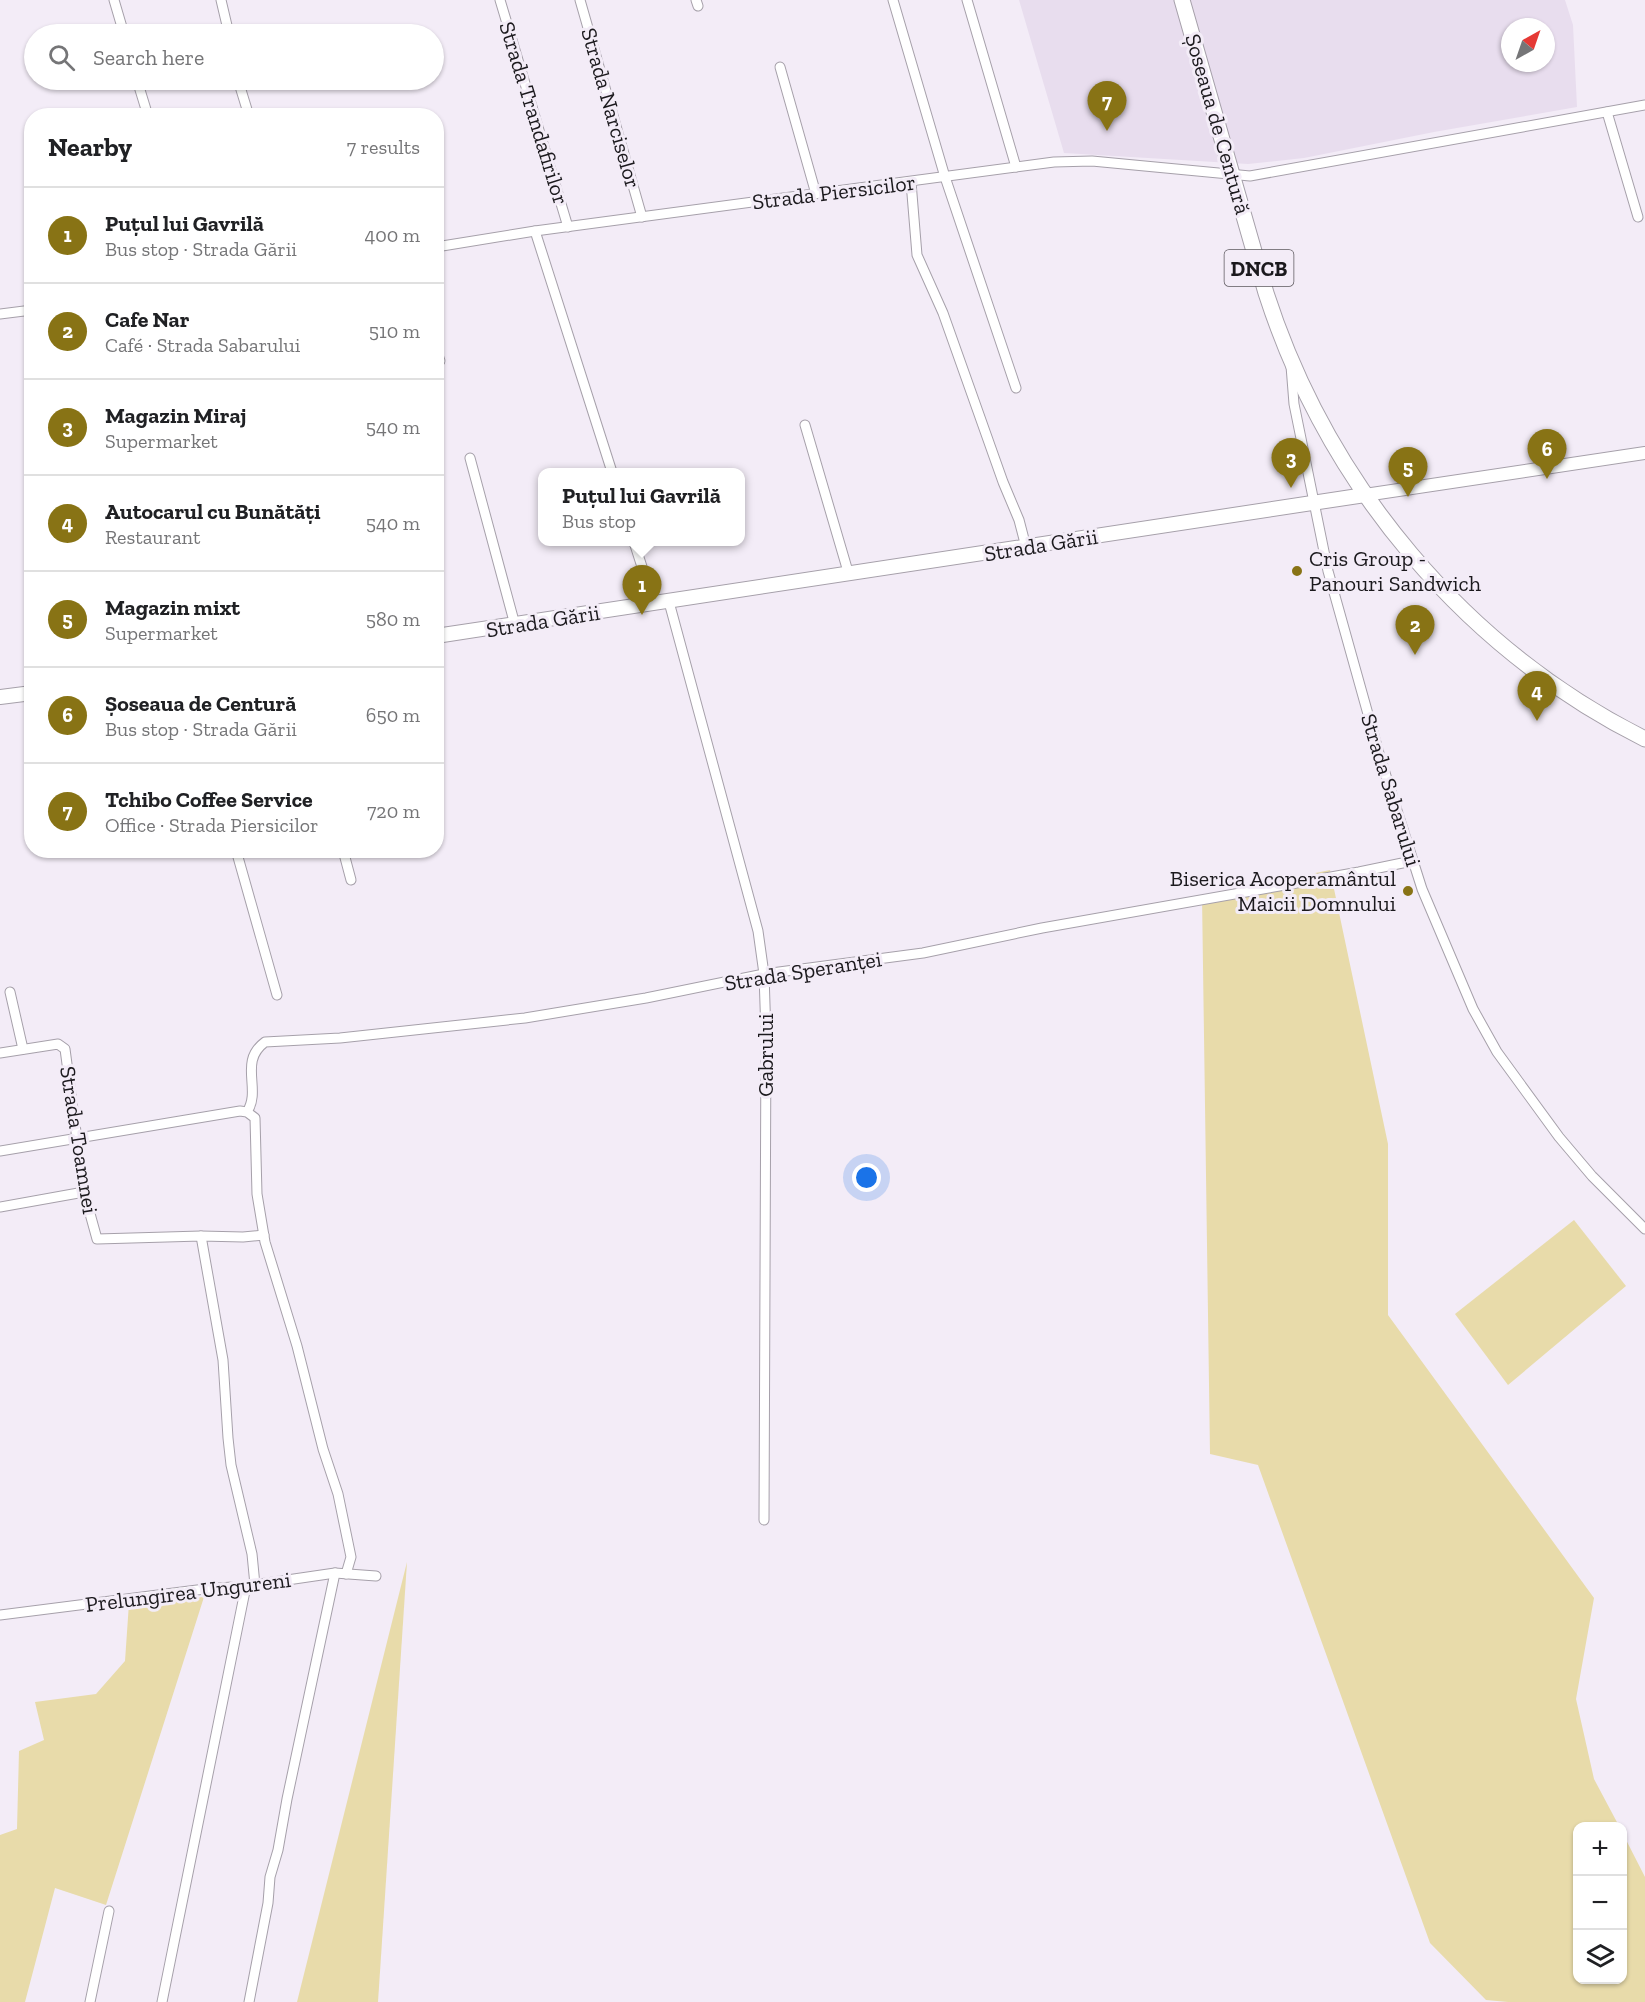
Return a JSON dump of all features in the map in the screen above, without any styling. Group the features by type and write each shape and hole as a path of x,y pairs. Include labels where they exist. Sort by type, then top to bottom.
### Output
{"main road":[{"name":"Șoseaua de Centură","path":"1182,0 1266,293 1291,360 1327,434 1365,495 1398,540 1434,581 1502,645 1566,693 1645,739"},
{"name":"Strada Gării","path":"444,635 1365,495"},
{"path":"0,697 24,694"}],"street":[{"path":"114,0 121,24"},
{"path":"221,0 227,24"},
{"name":"Strada Trandafirilor","path":"500,0 568,226"},
{"name":"Strada Narciselor","path":"580,0 642,217"},
{"path":"893,0 945,177 1016,388"},
{"path":"967,0 1016,166"},
{"path":"780,67 816,194"},
{"path":"140,90 146,108"},
{"path":"241,90 247,108"},
{"name":"Strada Piersicilor","path":"444,246 568,226 1054,162 1092,161 1250,176 1645,105"},
{"path":"1607,112 1638,217"},
{"path":"911,182 917,255 944,313 1003,482 1019,520 1026,547"},
{"path":"535,231 611,468"},
{"path":"0,314 24,311"},
{"name":"Strada Sabarului","path":"1291,360 1294,404 1331,582 1412,861 1450,957 1473,1009 1497,1052 1559,1137 1592,1176 1645,1229"},
{"path":"805,425 849,575"},
{"name":"Strada Gării","path":"1365,495 1645,453"},
{"path":"470,458 515,625"},
{"path":"635,546 654,604"},
{"name":"Gabrului","path":"669,602 758,931 764,974 766,1035 764,1520"},
{"path":"238,858 277,995"},
{"path":"345,858 351,880"},
{"name":"Strada Speranței","path":"346,1574 351,1557 338,1494 323,1449 297,1346 264,1235 257,1194 251,1115 251,1063 256,1048 265,1042 340,1038 525,1018 646,998 764,974 923,953 1042,928 1412,861"},
{"path":"10,992 23,1049"},
{"name":"Strada Toamnei","path":"0,1053 58,1044 65,1049 84,1192 97,1239 264,1235"},
{"path":"0,1151 240,1111 251,1115"},
{"path":"0,1207 84,1192"},
{"path":"162,2002 251,1585 252,1554 231,1465 222,1360 201,1236"},
{"path":"249,2002 268,1903 270,1877 278,1850 335,1573"},
{"name":"Prelungirea Ungureni","path":"0,1615 335,1573 376,1576"},
{"path":"90,2002 109,1911"}],"shaded area":[{"path":"1019,0 1565,0 1573,25 1577,107 1304,158 1248,164 1064,153"},
{"path":"1330,870 1388,1144 1388,1315 1594,1598 1576,1699 1594,1779 1617,1822 1573,1822 1573,1984 1627,1984 1627,1842 1645,1877 1645,2002 1486,2000 1430,1943 1258,1465 1210,1454 1202,896"},
{"path":"1574,1220 1626,1286 1508,1385 1455,1314"},
{"path":"407,1562 378,2002 297,2002"},
{"path":"204,1597 106,1905 55,1888 25,2002 0,2002 0,1835 17,1829 19,1751 44,1740 35,1702 96,1694 125,1661 129,1603"}],"place":[{"name":"Tchibo Coffee Service","path":"1107,131"},
{"name":"Șoseaua de Centură","path":"1547,479"},
{"name":"Magazin Miraj","path":"1291,488"},
{"name":"Magazin mixt","path":"1408,497"},
{"name":"Cris Group - Panouri Sandwich","path":"1297,571"},
{"name":"Puțul lui Gavrilă","path":"642,615"},
{"name":"Cafe Nar","path":"1415,655"},
{"name":"Autocarul cu Bunătăți","path":"1537,721"},
{"name":"Biserica Acoperamântul Maicii Domnului","path":"1408,891"}]}
